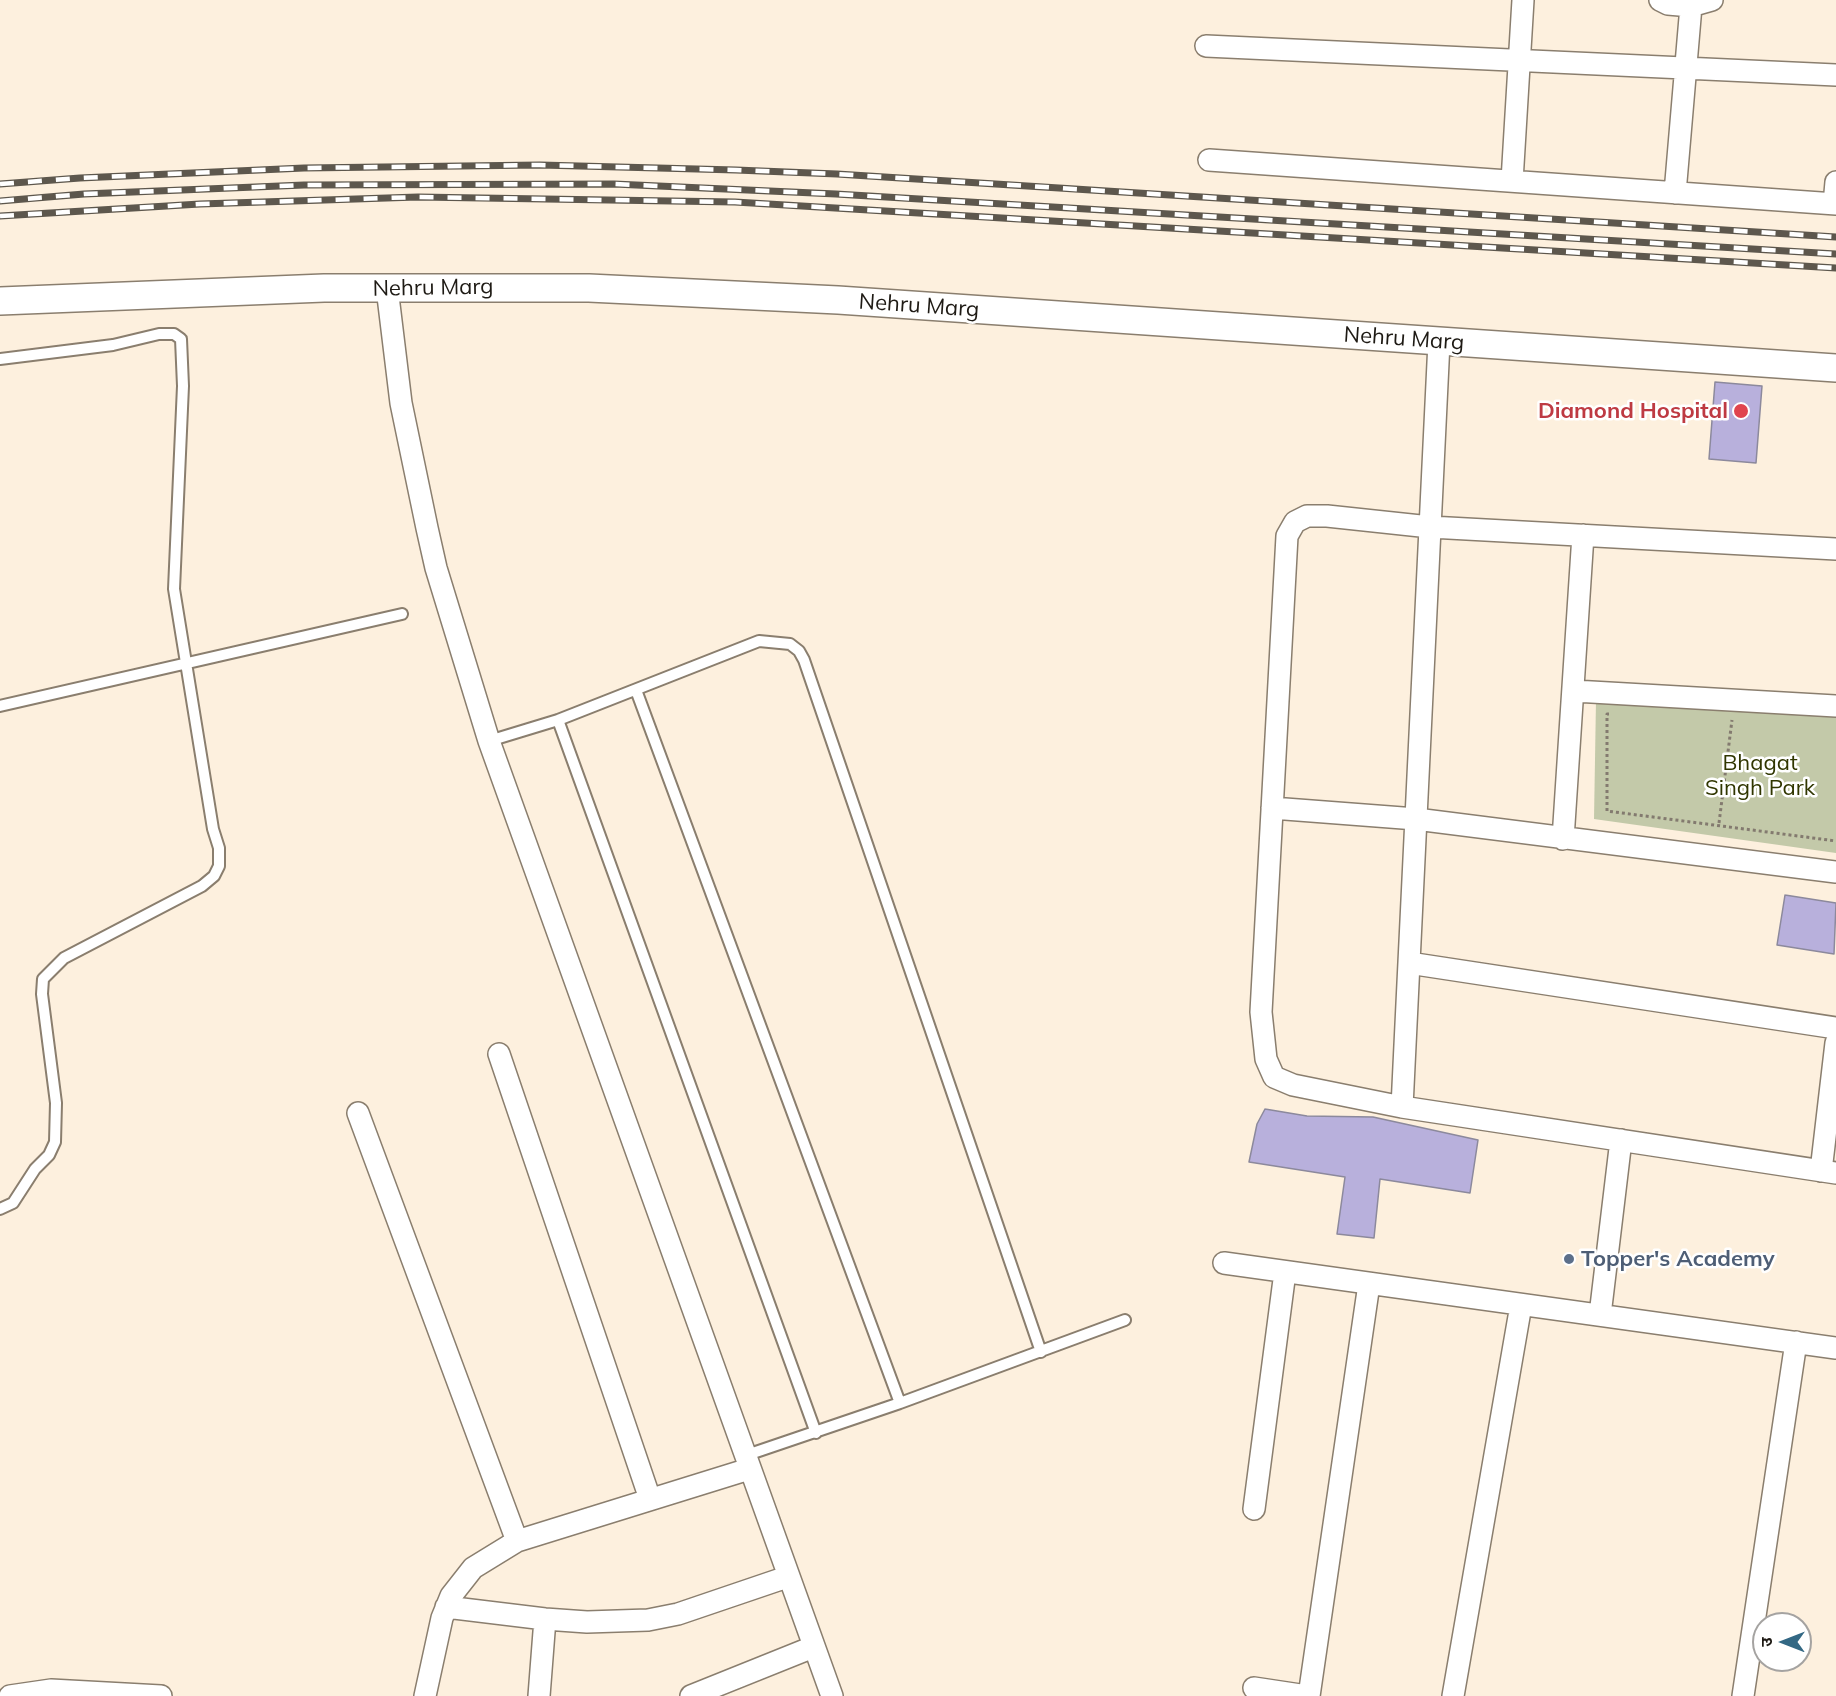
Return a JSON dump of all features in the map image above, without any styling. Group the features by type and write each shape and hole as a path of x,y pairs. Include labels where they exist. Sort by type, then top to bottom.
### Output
{"street":[{"path":"1512,181 1523,0"},
{"path":"1660,0 1668,4 1691,6 1712,0"},
{"path":"1675,193 1691,6"},
{"path":"1206,46 1836,75"},
{"path":"1209,160 1835,204 1836,182"},
{"name":"Nehru Marg","path":"0,301 324,288 557,288 814,299 1836,368"},
{"path":"387,288 401,402 436,568 489,741 746,1463 832,1696"},
{"path":"1402,1107 1439,342"},
{"path":"1836,549 1430,527 1307,516 1295,522 1287,536 1261,1012 1266,1059 1274,1077 1293,1086 1402,1107 1828,1172 1836,1043"},
{"path":"1563,839 1583,535"},
{"path":"1574,691 1836,706"},
{"path":"1272,808 1416,819 1836,872"},
{"path":"1409,963 1836,1028"},
{"path":"500,1054 650,1499"},
{"path":"358,1113 517,1541"},
{"path":"1600,1315 1621,1140"},
{"path":"1224,1263 1836,1348"},
{"path":"1254,1509 1285,1272"},
{"path":"1254,1689 1308,1696 1369,1284"},
{"path":"1453,1696 1521,1305"},
{"path":"1743,1696 1796,1342"},
{"path":"425,1696 446,1607 451,1596 473,1568 517,1541 650,1499 746,1463"},
{"path":"446,1607 545,1620 587,1622 648,1620 678,1614 787,1576"},
{"path":"539,1696 545,1620"},
{"path":"691,1696 813,1647"},
{"path":"10,1696 51,1690 161,1696"}],"lane":[{"path":"0,359 113,345 159,334 174,334 181,339 183,386 174,589 219,848 219,866 214,876 202,886 64,958 43,979 42,994 56,1104 55,1142 49,1155 35,1169 13,1203 0,1209"},
{"path":"0,706 402,614"},
{"path":"489,741 558,720 759,641 790,644 804,660 1041,1352"},
{"path":"636,690 900,1403"},
{"path":"558,720 816,1433"},
{"path":"746,1463 816,1433 1125,1320"}],"path":[{"path":"1619,714 1607,714 1607,811 1836,841"},
{"path":"1719,824 1732,720 1721,720"}],"green space":[{"name":"Bhagat Singh Park","path":"1596,700 1836,714 1836,853 1594,819"}],"building":[{"path":"1715,382 1762,386 1756,463 1709,459"},
{"path":"1785,895 1836,903 1834,954 1777,945"},
{"path":"1265,1109 1307,1116 1373,1117 1478,1140 1470,1193 1380,1179 1374,1238 1337,1234 1345,1177 1249,1162 1257,1124"}],"railway":[{"path":"0,184 304,168 540,165 736,170 837,174 1836,237"},
{"path":"0,201 84,194 304,185 614,184 836,194 1836,254"},
{"path":"0,216 200,204 418,197 735,202 1836,268"}],"place":[{"name":"Diamond Hospital","path":"1741,411"},
{"name":"Topper's Academy","path":"1569,1259"}]}
